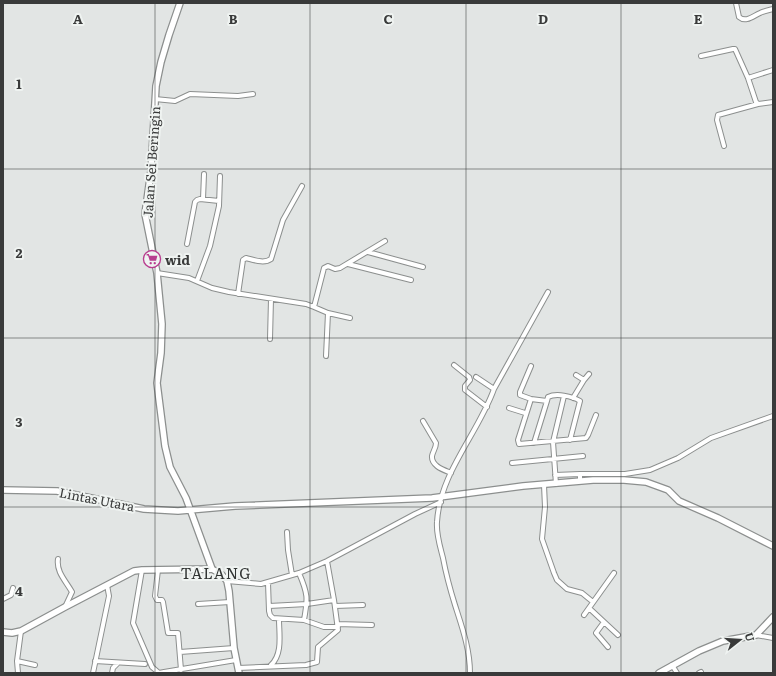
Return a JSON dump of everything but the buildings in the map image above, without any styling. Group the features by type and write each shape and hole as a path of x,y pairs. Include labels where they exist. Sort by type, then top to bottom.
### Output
{"street":[{"name":"Jalan Sei Beringin","path":"180,3 161,62 155,99 150,171 145,214 157,273 162,329 157,395 168,459 190,510 212,569"},
{"path":"736,3 740,19 743,20 749,19 760,12 773,9"},
{"path":"701,56 735,49 748,78 754,99 758,104"},
{"path":"748,78 773,70"},
{"path":"155,99 175,101 190,94 238,96 253,94"},
{"path":"724,146 717,120 718,115 758,104 773,102"},
{"path":"203,199 204,174"},
{"path":"197,281 210,246 219,201 220,176"},
{"path":"238,294 243,260 246,258 268,262 272,259 283,220 302,186"},
{"path":"187,244 195,202 203,199 219,201"},
{"path":"314,306 324,268 328,266 338,269 385,241"},
{"path":"368,252 423,267"},
{"path":"348,264 411,280"},
{"path":"157,273 183,276 220,290 238,294 306,304 328,313 350,318"},
{"path":"470,673 465,639 450,590 438,538 437,521 441,500 457,459 487,407 494,389 548,292"},
{"path":"270,339 271,299"},
{"path":"326,356 328,313"},
{"path":"454,365 469,377 470,380 465,386 465,390 487,407"},
{"path":"531,366 520,394 531,399 547,401"},
{"path":"573,398 589,374"},
{"path":"576,375 584,380"},
{"path":"476,377 494,389"},
{"path":"534,443 547,401 550,396 564,396 580,400 570,440"},
{"path":"556,484 553,442 564,396"},
{"path":"531,399 517,443 521,445 587,437 596,415"},
{"path":"509,408 526,413"},
{"path":"555,475 625,474 650,470 678,458 711,438 773,416"},
{"path":"423,421 436,443 432,457 433,462 435,465 451,473"},
{"path":"512,463 583,456"},
{"path":"580,474 580,481"},
{"name":"Lintas Utara","path":"3,490 52,491 144,509 178,511 235,506 441,500 490,490 580,481 619,480 651,484 668,490 679,501 718,518 773,546"},
{"path":"544,485 545,509 542,538 554,574 557,580 567,589 582,593 593,602"},
{"path":"227,581 254,584 268,583 299,573 327,562 441,500"},
{"path":"288,532 288,546 292,575"},
{"path":"58,558 61,575 72,592 66,607"},
{"path":"3,632 12,633 21,631 132,572 142,570 212,569 222,575 227,581 234,648 238,670 316,663 318,660 318,646 336,632 338,625 327,562"},
{"path":"142,570 133,616 135,628 150,662 156,671 164,672 181,670 236,660"},
{"path":"158,570 155,596 157,600 162,600 163,602 168,633 178,633 181,670"},
{"path":"299,573 307,593 307,604 304,620"},
{"path":"584,615 614,573"},
{"path":"268,583 271,617 279,620 304,620 324,627 338,625 372,625"},
{"path":"93,673 109,596 107,585"},
{"path":"3,599 11,595 13,588"},
{"path":"269,606 307,604 334,600"},
{"path":"198,604 230,602"},
{"path":"335,606 363,605"},
{"path":"589,608 618,635"},
{"path":"756,635 773,617"},
{"path":"271,666 278,652 280,642 279,620"},
{"path":"604,622 596,633 608,647"},
{"path":"765,626 771,637"},
{"path":"18,673 17,661 21,631"},
{"path":"659,673 699,651 723,641 756,635 771,637"},
{"path":"180,652 234,648"},
{"path":"95,660 144,664"},
{"path":"17,661 35,665"},
{"path":"112,673 113,668 118,663"},
{"path":"672,665 677,673"}],"place":[{"name":"wid","path":"152,259"}],"district":[{"name":"TALANG","path":"216,572"}]}
